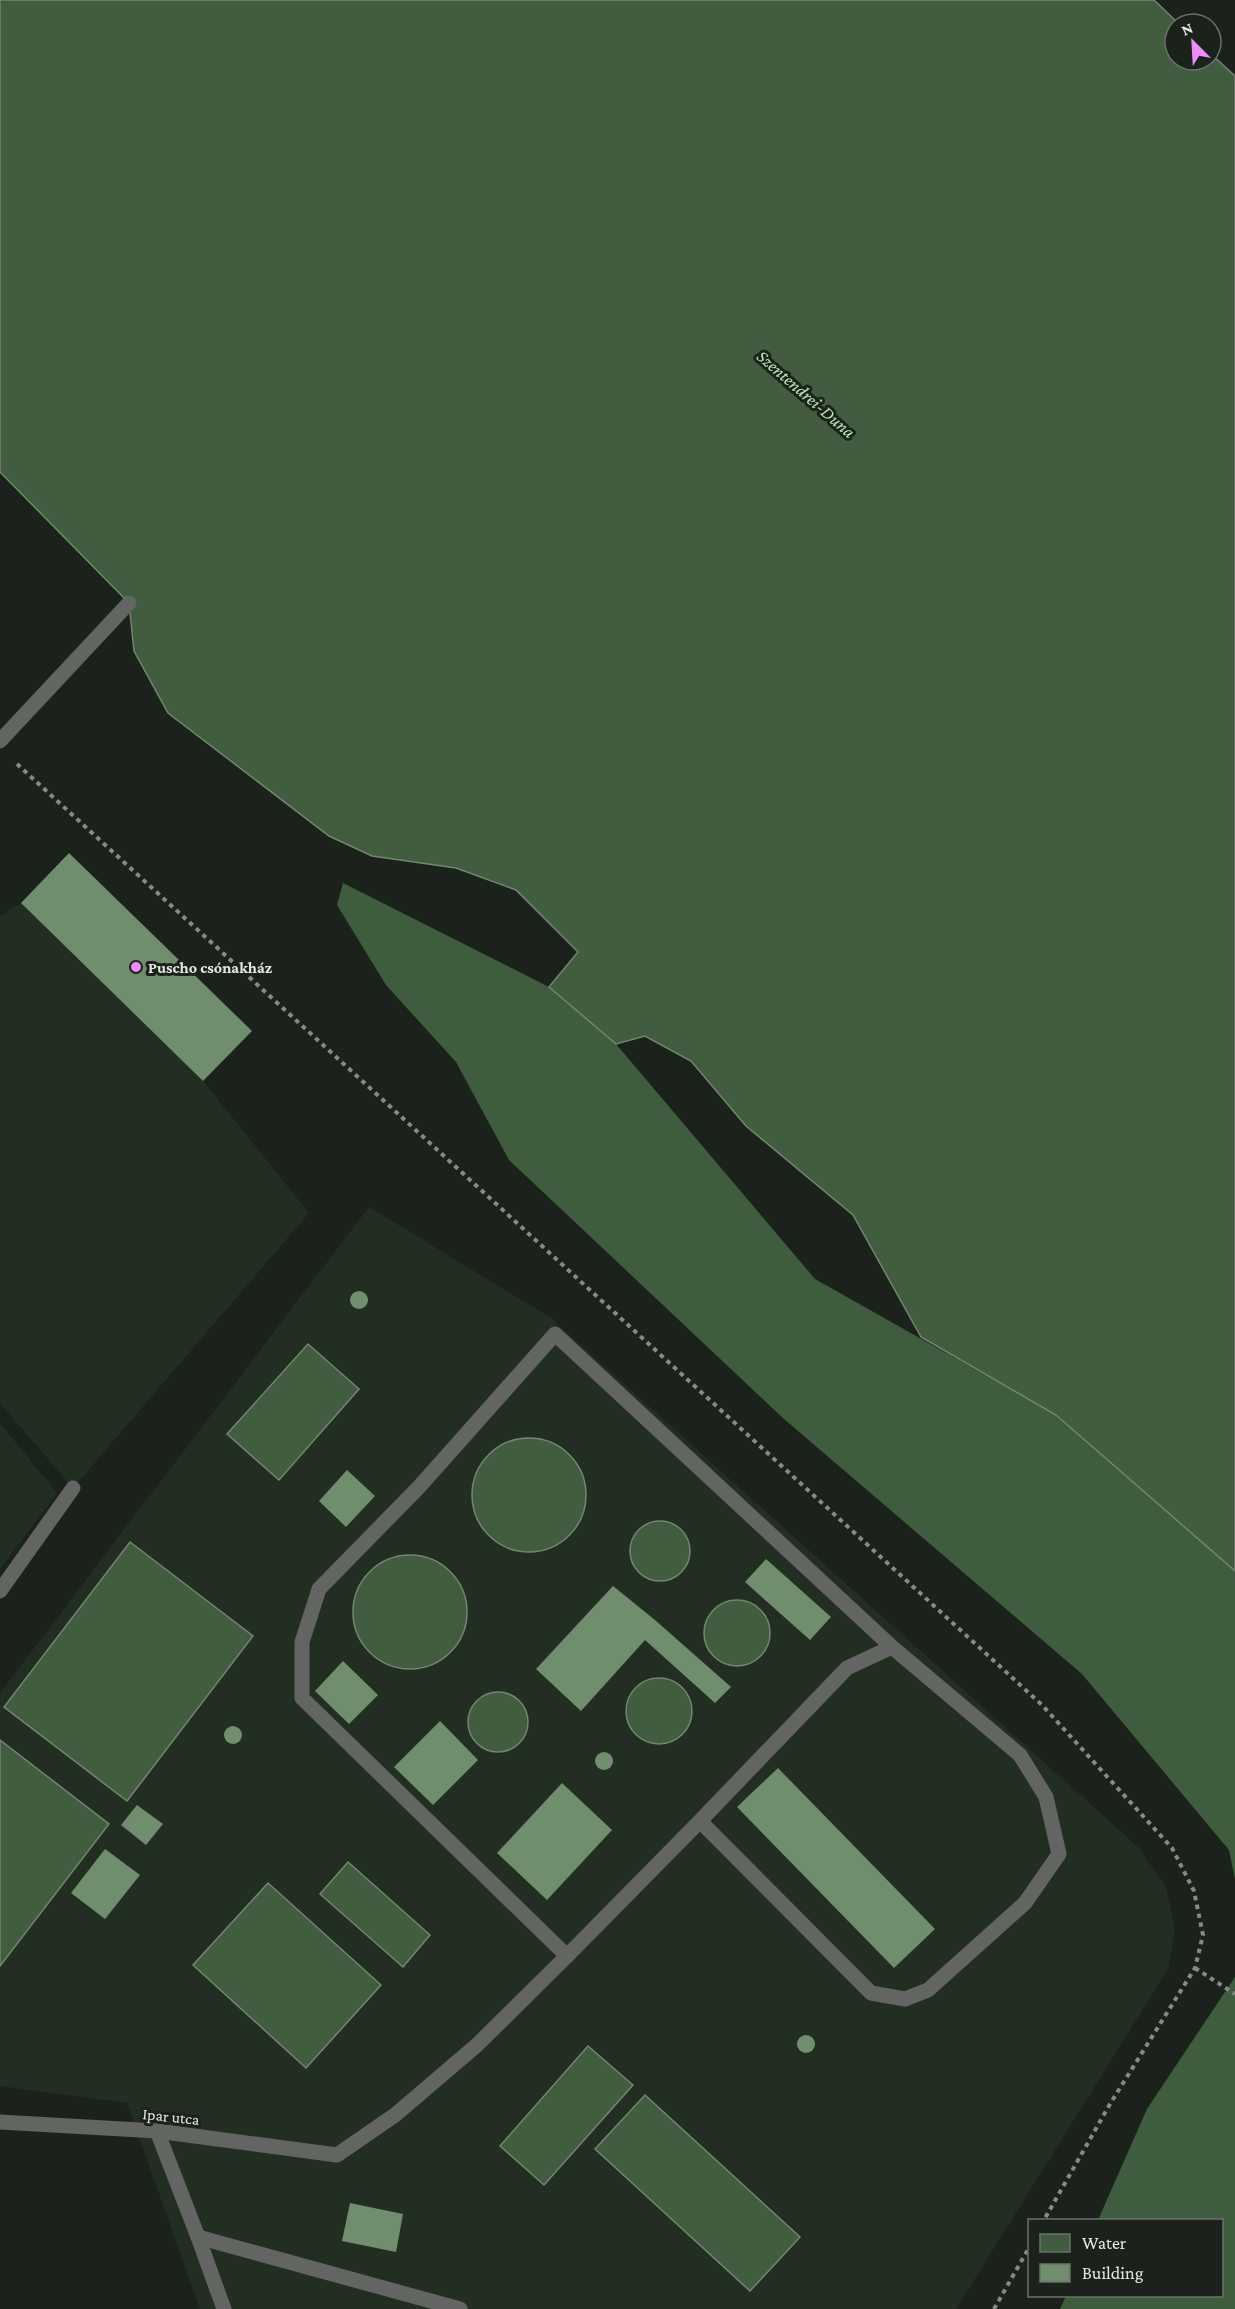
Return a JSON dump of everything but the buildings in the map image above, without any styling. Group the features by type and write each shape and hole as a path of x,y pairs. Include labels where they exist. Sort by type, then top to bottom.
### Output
{"lane":[{"path":"0,741 129,603"},
{"path":"700,1821 871,1993 904,1999 928,1990 1025,1903 1059,1854 1046,1797 1020,1755 892,1647 555,1334 419,1487 319,1589 302,1642 302,1698 567,1956 847,1668 892,1647"},
{"path":"0,1591 73,1488"},
{"name":"Ipar utca","path":"0,2122 157,2131 337,2155 395,2115 477,2045 567,1956"},
{"path":"157,2131 224,2309"},
{"path":"198,2237 431,2306 460,2309"}],"path":[{"path":"1195,1968 1235,1994"},
{"path":"994,2309 1028,2248"}],"shaded area":[{"path":"343,883 549,987 616,1044 815,1279 1056,1415 1235,1571 1235,1879 1229,1850 1082,1674 784,1419 509,1160 456,1062 386,985 337,905"},
{"path":"21,903 203,1081 309,1213 73,1488 0,1403 0,916"},
{"path":"369,1207 551,1318 1138,1847 1166,1887 1175,1929 1168,1969 956,2309 200,2309 127,2103 0,2086 0,1693"},
{"path":"0,1423 57,1493 0,1569"},
{"path":"1235,1977 1235,2309 1060,2309 1066,2297 1223,2297 1223,2219 1098,2219 1147,2109"}],"water":[{"name":"Szentendrei-Duna","path":"0,0 1154,0 1166,12 1163,12 1163,72 1223,72 1223,65 1235,76 1235,1571 1056,1415 921,1337 853,1215 746,1126 691,1061 645,1036 616,1044 549,987 578,952 516,890 456,868 372,856 329,836 168,713 134,651 129,603 0,472"},
{"path":"308,1344 359,1389 279,1480 227,1434"},
{"path":"529,1438 551,1442 569,1455 582,1473 586,1495 582,1517 569,1535 551,1548 529,1552 507,1548 489,1535 476,1517 472,1495 476,1473 489,1455 507,1442"},
{"path":"660,1521 681,1530 690,1551 681,1572 660,1581 639,1572 630,1551 639,1530"},
{"path":"130,1542 253,1636 127,1801 4,1707"},
{"path":"410,1555 432,1559 450,1572 463,1590 467,1612 463,1634 450,1652 432,1665 410,1669 388,1665 370,1652 357,1634 353,1612 357,1590 370,1572 388,1559"},
{"path":"730,1600 744,1600 756,1605 765,1614 770,1633 768,1646 761,1657 744,1666 730,1666 718,1661 709,1652 704,1640 704,1626 709,1614 718,1605"},
{"path":"652,1678 666,1678 678,1683 687,1692 692,1711 690,1724 683,1735 666,1744 652,1744 640,1739 631,1730 626,1718 626,1704 631,1692 640,1683"},
{"path":"498,1692 519,1701 528,1722 519,1743 498,1752 477,1743 468,1722 477,1701"},
{"path":"0,1740 109,1824 0,1966"},
{"path":"348,1862 430,1935 403,1967 320,1894"},
{"path":"268,1883 381,1985 306,2068 193,1965"},
{"path":"588,2046 633,2085 544,2185 500,2146"},
{"path":"645,2095 800,2237 750,2291 595,2149"}],"place":[{"name":"Puscho csónakház","path":"136,967"}]}
